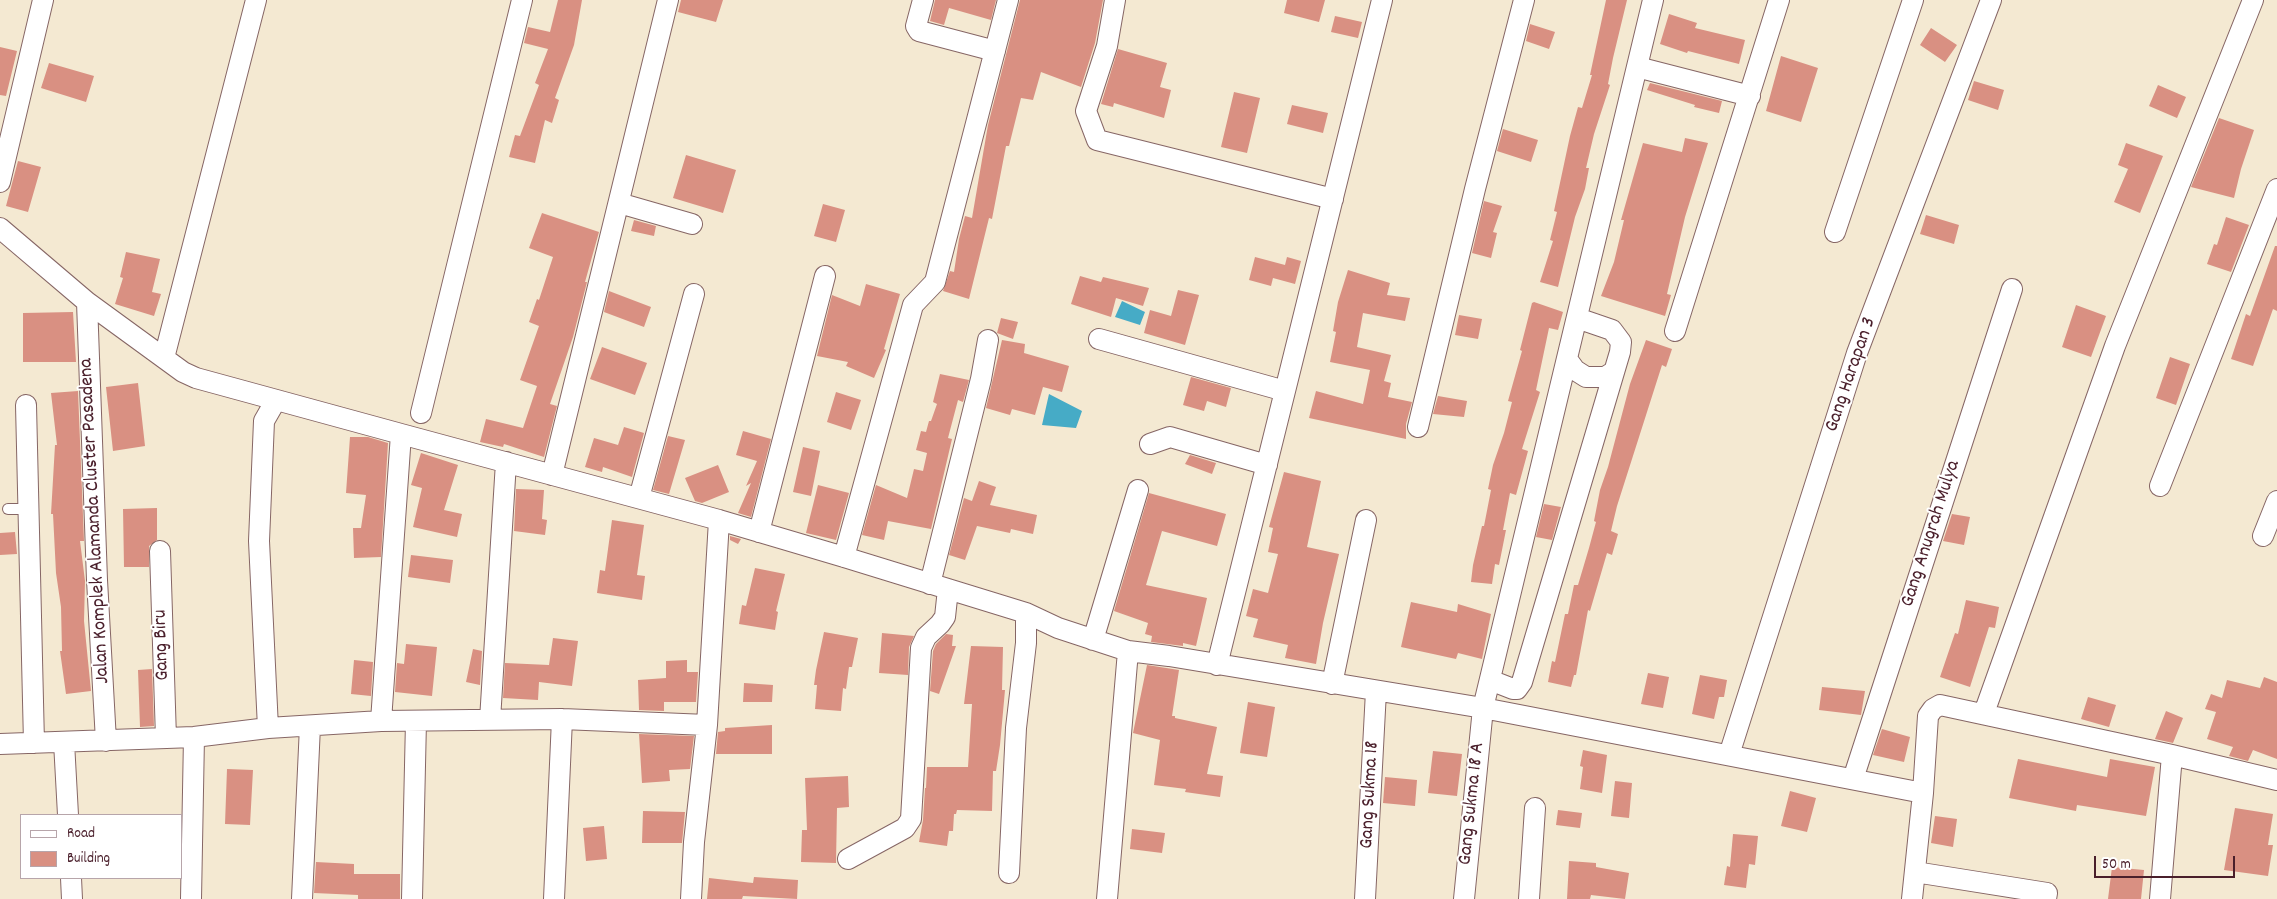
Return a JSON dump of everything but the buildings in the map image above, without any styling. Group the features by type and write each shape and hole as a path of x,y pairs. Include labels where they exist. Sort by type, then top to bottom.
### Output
{"street":[{"path":"0,182 43,0"},
{"path":"164,358 256,0"},
{"path":"421,413 522,0"},
{"path":"552,475 668,0"},
{"path":"923,0 916,26 919,31 995,51"},
{"path":"844,557 913,305 935,282 1008,0"},
{"path":"1115,0 1107,46 1086,111 1097,140 1333,199"},
{"path":"1217,665 1382,0"},
{"path":"1418,428 1472,199 1524,0"},
{"path":"1613,372 1605,377 1586,377 1575,370 1567,359 1653,0"},
{"path":"1675,331 1780,0"},
{"path":"1835,232 1913,0"},
{"name":"Gang Harapan 3","path":"1729,755 1857,353 1991,0"},
{"path":"1984,713 2115,346 2252,0"},
{"path":"1637,67 1750,96"},
{"path":"2160,486 2277,189"},
{"path":"619,203 692,224"},
{"path":"0,228 87,302 183,372 196,378 760,532 1026,614 1058,628 1128,651 1483,708 1923,793"},
{"path":"760,532 825,276"},
{"name":"Gang Anugrah Mulya","path":"1853,779 2012,289"},
{"path":"640,498 694,294"},
{"name":"Jalan Komplek Alamanda Cluster Pasadena","path":"87,302 97,580 106,741"},
{"path":"1490,680 1513,689 1517,689 1522,682 1620,352 1621,342 1612,330 1577,318"},
{"path":"1099,339 1285,391"},
{"path":"848,859 905,828 911,819 921,648 926,637 945,617 939,586 988,340"},
{"name":"Gang Sukma 18 A","path":"1464,899 1483,708 1567,359"},
{"path":"268,728 259,541 264,421 276,400"},
{"path":"26,405 34,743"},
{"path":"382,721 401,434"},
{"path":"1150,444 1170,437 1267,465"},
{"path":"490,720 506,462"},
{"path":"1093,640 1138,490"},
{"path":"2263,536 2277,501"},
{"path":"691,899 694,842 707,725 719,520"},
{"path":"1332,684 1366,520"},
{"name":"Gang Biru","path":"160,551 166,738"},
{"path":"1009,874 1016,728 1026,643 1026,614"},
{"path":"1107,899 1128,651"},
{"name":"Gang Sukma 18","path":"1365,899 1376,691"},
{"path":"1912,899 1923,793 1928,716 1933,709 1940,706 1984,713 2277,780"},
{"path":"554,899 562,719"},
{"path":"0,744 194,737 268,728 382,721 562,719 707,725"},
{"path":"412,899 416,721"},
{"path":"302,899 310,726"},
{"path":"191,899 194,737"},
{"path":"64,742 68,814"},
{"path":"2160,899 2172,755"},
{"path":"1529,899 1535,808"},
{"path":"1915,872 2047,893 2046,899"},
{"path":"71,879 72,899"}],"lane":[{"path":"8,509 28,509"}],"water":[{"path":"1122,301 1145,312 1140,325 1115,317"},
{"path":"1049,394 1082,411 1076,428 1042,425"}]}
